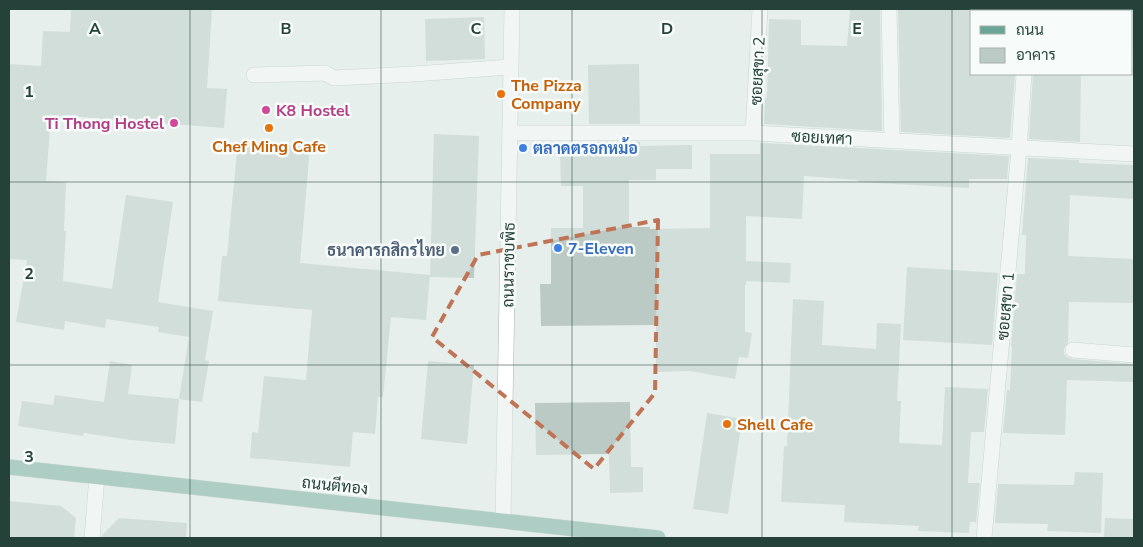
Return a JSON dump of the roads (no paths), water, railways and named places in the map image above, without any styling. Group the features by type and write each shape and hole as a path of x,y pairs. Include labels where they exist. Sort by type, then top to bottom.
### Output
{"main road":[{"name":"ถนนตีทอง","path":"9,466 658,538"}],"street":[{"name":"ถนนราชบพิธ","path":"503,521 512,9"},
{"name":"ซอยสุขา 2","path":"754,133 760,9"},
{"path":"889,9 892,140"},
{"path":"254,75 325,73 334,78 511,67"},
{"name":"ซอยสุขา 1","path":"984,538 1024,75"},
{"name":"ซอยเทศา","path":"510,134 754,133 1134,154"},
{"path":"1073,350 1134,354"},
{"path":"92,538 97,476"}],"place":[{"name":"The Pizza Company","path":"501,94"},
{"name":"K8 Hostel","path":"266,110"},
{"name":"Ti Thong Hostel","path":"174,123"},
{"name":"Chef Ming Cafe","path":"269,128"},
{"name":"ตลาดตรอกหม้อ","path":"523,148"},
{"name":"7-Eleven","path":"558,248"},
{"name":"ธนาคารกสิกรไทย","path":"455,250"},
{"name":"Shell Cafe","path":"727,424"}]}
